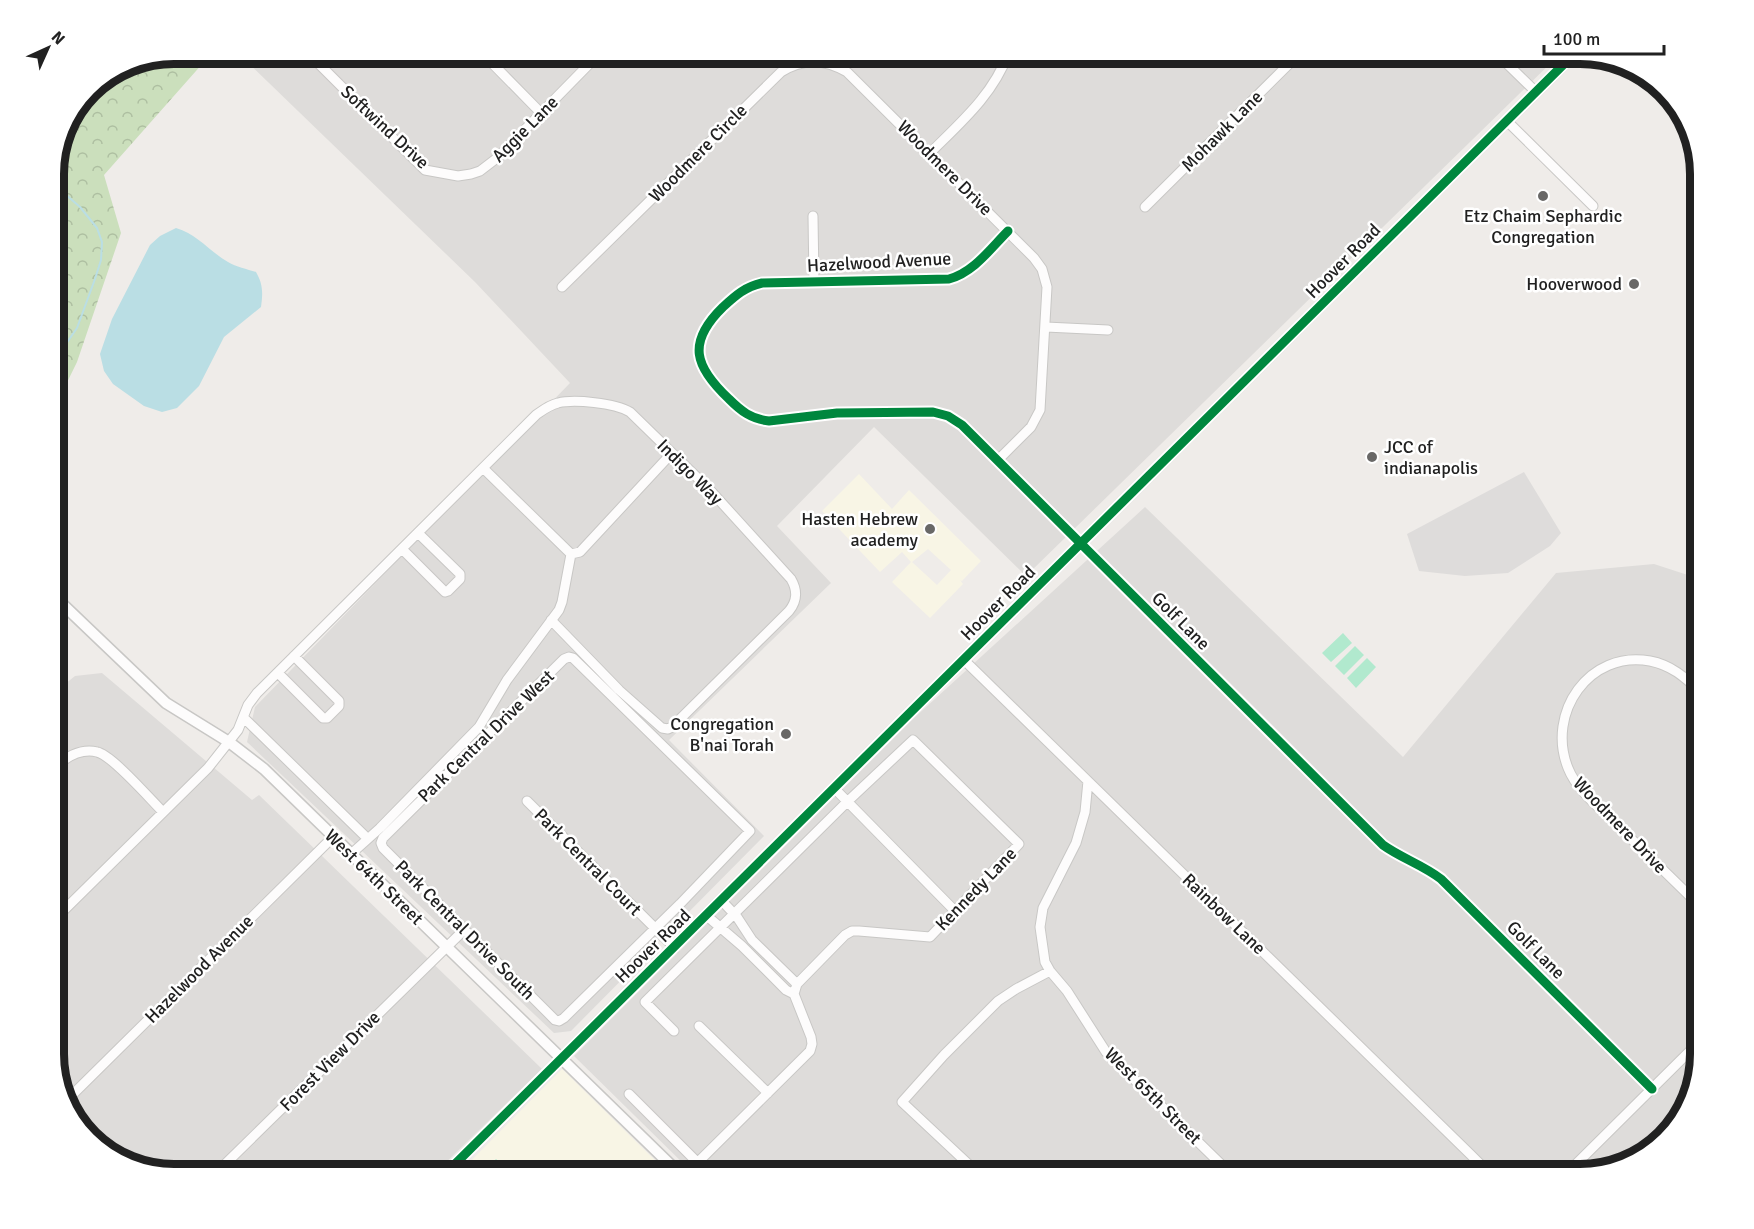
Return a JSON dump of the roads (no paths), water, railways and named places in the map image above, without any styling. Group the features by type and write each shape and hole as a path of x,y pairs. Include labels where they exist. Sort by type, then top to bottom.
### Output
{"street":[{"path":"930,153 985,96 998,78 1004,64"},
{"name":"Mohawk Lane","path":"1145,207 1289,64"},
{"path":"1507,64 1536,92"},
{"name":"Hoover Road","path":"455,1164 1564,64"},
{"name":"Softwind Drive","path":"320,65 425,170 437,173"},
{"path":"494,65 541,113"},
{"name":"Aggie Lane","path":"437,173 458,176 480,171 497,158 588,65"},
{"name":"Woodmere Circle","path":"562,287 781,72 796,65"},
{"name":"Woodmere Circle","path":"831,65 850,74"},
{"name":"Woodmere Drive","path":"850,74 1037,261 1046,278 1042,401 1038,416 1032,427 997,460"},
{"path":"1507,121 1593,206"},
{"path":"813,216 814,282"},
{"name":"Hazelwood Avenue","path":"736,294 762,283 952,278 972,268 1008,231"},
{"name":"Golf Lane","path":"736,294 707,324 699,350 702,365 711,382 744,413 769,421 837,413 941,414 962,425 1383,845 1397,855 1429,869 1441,879 1652,1089"},
{"path":"1046,327 1108,330"},
{"name":"Indigo Way","path":"483,468 539,413 556,404 571,402 615,406 626,410 634,415 671,454 711,490 791,579 796,592 795,602 789,611 672,727 666,729 619,690 551,620"},
{"path":"571,554 580,552 671,454"},
{"path":"65,909 208,768 240,727 253,698 483,468 571,554"},
{"path":"402,549 445,592 461,578 460,574 418,533"},
{"path":"351,854 380,828 479,727 507,680 559,610 571,554"},
{"name":"West 64th Street","path":"65,607 166,703 229,742 264,769 672,1164"},
{"path":"278,672 323,718 339,706 339,701 294,656"},
{"name":"Park Central Drive West","path":"381,843 391,830 565,658 573,658 750,831 655,928"},
{"name":"Rainbow Lane","path":"964,660 1479,1164"},
{"name":"Woodmere Drive","path":"1690,683 1676,671 1652,661 1621,662 1596,672 1579,687 1565,713 1562,730 1562,749 1567,767 1583,792 1690,896"},
{"path":"244,718 367,838"},
{"name":"Hoover Road","path":"674,1031 645,1002 848,801 913,740 1020,844"},
{"path":"65,759 72,754 86,750 99,752 163,812"},
{"name":"West 65th Street","path":"1088,781 1085,812 1076,843 1043,908 1040,927 1042,946 1050,971 1067,991 1106,1052 1221,1164"},
{"path":"835,789 955,911"},
{"name":"Park Central Court","path":"527,801 675,948"},
{"name":"Hazelwood Avenue","path":"72,1095 333,837"},
{"name":"Park Central Drive South","path":"381,843 383,848 552,1017 559,1021 655,928"},
{"name":"Kennedy Lane","path":"794,994 797,984 845,935 852,931 930,937 1020,844"},
{"path":"722,901 752,940 797,984"},
{"path":"629,1094 697,1162 810,1051 812,1044 794,994 786,990 742,946 707,916"},
{"name":"Forest View Drive","path":"225,1164 465,929"},
{"path":"968,1164 902,1102 944,1054 998,1001 1050,971"},
{"path":"699,1026 768,1093"},
{"path":"1575,1164 1690,1051"}],"water":[{"path":"176,228 197,238 231,264 256,272 261,285 262,297 261,307 224,337 199,386 177,408 162,412 144,406 113,384 104,371 100,354 112,319 150,245 160,236"}],"waterway":[{"path":"65,194 80,207 97,228 102,242 101,260 95,279 77,328 65,345"}],"place":[{"name":"Etz Chaim Sephardic Congregation","path":"1543,196"},
{"name":"Hooverwood","path":"1634,284"},
{"name":"JCC of indianapolis","path":"1372,457"},
{"name":"Hasten Hebrew academy","path":"930,529"},
{"name":"Congregation B'nai Torah","path":"786,734"}]}
